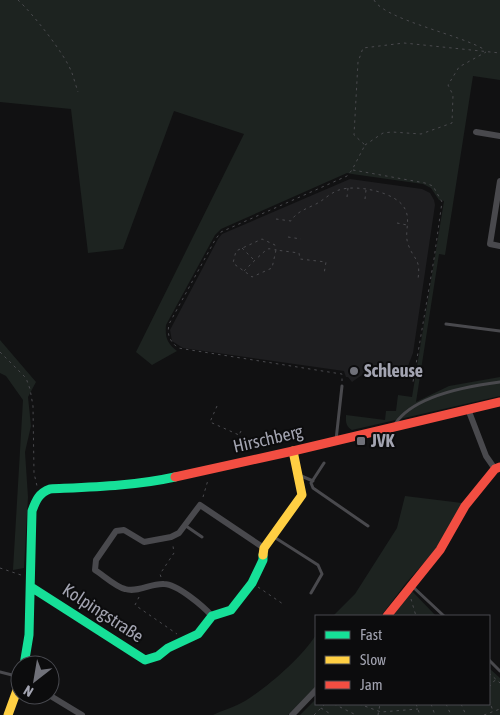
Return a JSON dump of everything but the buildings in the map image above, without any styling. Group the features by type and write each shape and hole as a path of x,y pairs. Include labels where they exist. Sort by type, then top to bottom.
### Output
{"street":[{"path":"476,132 500,136"},
{"path":"500,181 490,244 500,246"},
{"name":"Hirschberg","path":"42,492 50,489 103,487 151,482 294,451 500,402"},
{"path":"388,615 440,550 465,506 498,468 486,456 468,409"},
{"name":"Kolpingstraße","path":"31,582 145,660 158,656 168,648 198,634 212,616 231,610 252,583 263,560 264,548 302,494 294,451"},
{"path":"26,655 29,635 32,511 36,500 42,492"},
{"path":"212,616 203,606 172,586 163,584 125,589 95,570 96,560 116,531 124,530 144,542 171,537 179,533 200,505 264,548"},
{"path":"292,715 315,691"},
{"path":"60,702 82,715"}],"lane":[{"path":"446,324 500,332"},
{"path":"394,428 403,413 440,393 500,382"},
{"path":"336,440 342,386"},
{"path":"324,463 311,483 313,488 368,526"},
{"path":"298,474 313,481"},
{"path":"185,526 202,537"},
{"path":"274,536 321,569 322,574 311,593"},
{"path":"410,587 443,615"},
{"path":"490,661 500,671"}],"path":[{"path":"18,0 26,7 53,43 72,72 78,92"},
{"path":"374,0 377,6 404,19 469,42 487,51"},
{"path":"365,145 354,135 358,62 363,48 404,43 487,51 500,54"},
{"path":"342,386 342,374 178,348 170,341 168,333 169,324 221,232 347,176 365,145 383,133 421,134 452,123 453,95 448,85 459,67 487,51"},
{"path":"352,170 425,183 433,186 442,202 414,382"},
{"path":"347,197 348,188"},
{"path":"276,219 290,221 305,209 338,190 348,188 384,193 397,199 405,209 408,225 408,244 420,266 418,279"},
{"path":"365,199 366,190"},
{"path":"397,223 408,225"},
{"path":"288,237 301,239"},
{"path":"262,239 275,245 276,250 271,270 252,277 233,263 236,251 242,248 262,239"},
{"path":"242,248 254,260"},
{"path":"244,271 268,248 298,253 300,259 326,262 324,274"},
{"path":"0,352 26,378 30,389 33,406 34,473 36,484 42,492"},
{"path":"217,406 210,422 238,435"},
{"path":"238,435 241,431"},
{"path":"238,435 245,462"},
{"path":"200,505 210,469"},
{"path":"163,584 160,574 174,553 171,537"},
{"path":"0,568 31,582"},
{"path":"252,583 283,604"},
{"path":"410,587 416,615"},
{"path":"144,588 135,605 186,640"},
{"path":"490,674 500,682"},
{"path":"490,685 496,679"},
{"path":"490,702 496,715"},
{"path":"314,715 324,705"},
{"path":"336,705 356,715"},
{"path":"362,705 390,712 418,709"},
{"path":"378,715 380,705"},
{"path":"416,705 420,715"},
{"path":"320,708 332,715"},
{"path":"484,715 500,709"}],"shaded area":[{"path":"0,0 500,0 500,80 473,76 445,255 439,254 416,402 449,386 500,377 500,396 352,430 348,427 346,415 385,420 386,411 396,411 398,395 412,397 444,201 439,200 431,188 423,184 347,173 221,229 215,235 166,325 167,340 177,351 152,365 136,352 244,134 174,111 123,249 88,253 71,109 0,102"},
{"path":"350,179 422,189 430,193 434,200 435,205 413,353 408,366 395,371 372,368 352,382 346,377 344,371 183,348 172,341 170,330 222,234"},
{"path":"0,340 36,382 28,397 31,426 25,452 28,497 24,568 13,570 23,400 6,376 0,373"},
{"path":"405,496 462,503 440,545 406,583 382,615 334,615 355,594 397,528"},
{"path":"412,591 435,615 394,615"},
{"path":"315,636 315,687 288,715 213,715 241,703 264,688 284,671"},
{"path":"490,669 500,678 500,715 300,715 315,700 315,705 490,705"}],"traffic: fast":[{"path":"26,655 29,635 32,511 38,497 50,489 129,484 175,477"},
{"path":"31,587 145,660 158,656 168,648 198,634 212,616 231,610 252,583 263,560 263,555"}],"traffic: slow":[{"path":"263,555 264,548 302,495 293,451"},
{"path":"8,715 12,705"}],"traffic: jam":[{"path":"175,477 500,402"},
{"path":"388,615 440,550 465,506 495,469 500,467"}],"place":[{"name":"Schleuse","path":"354,371"},
{"name":"JVK","path":"361,441"}]}
